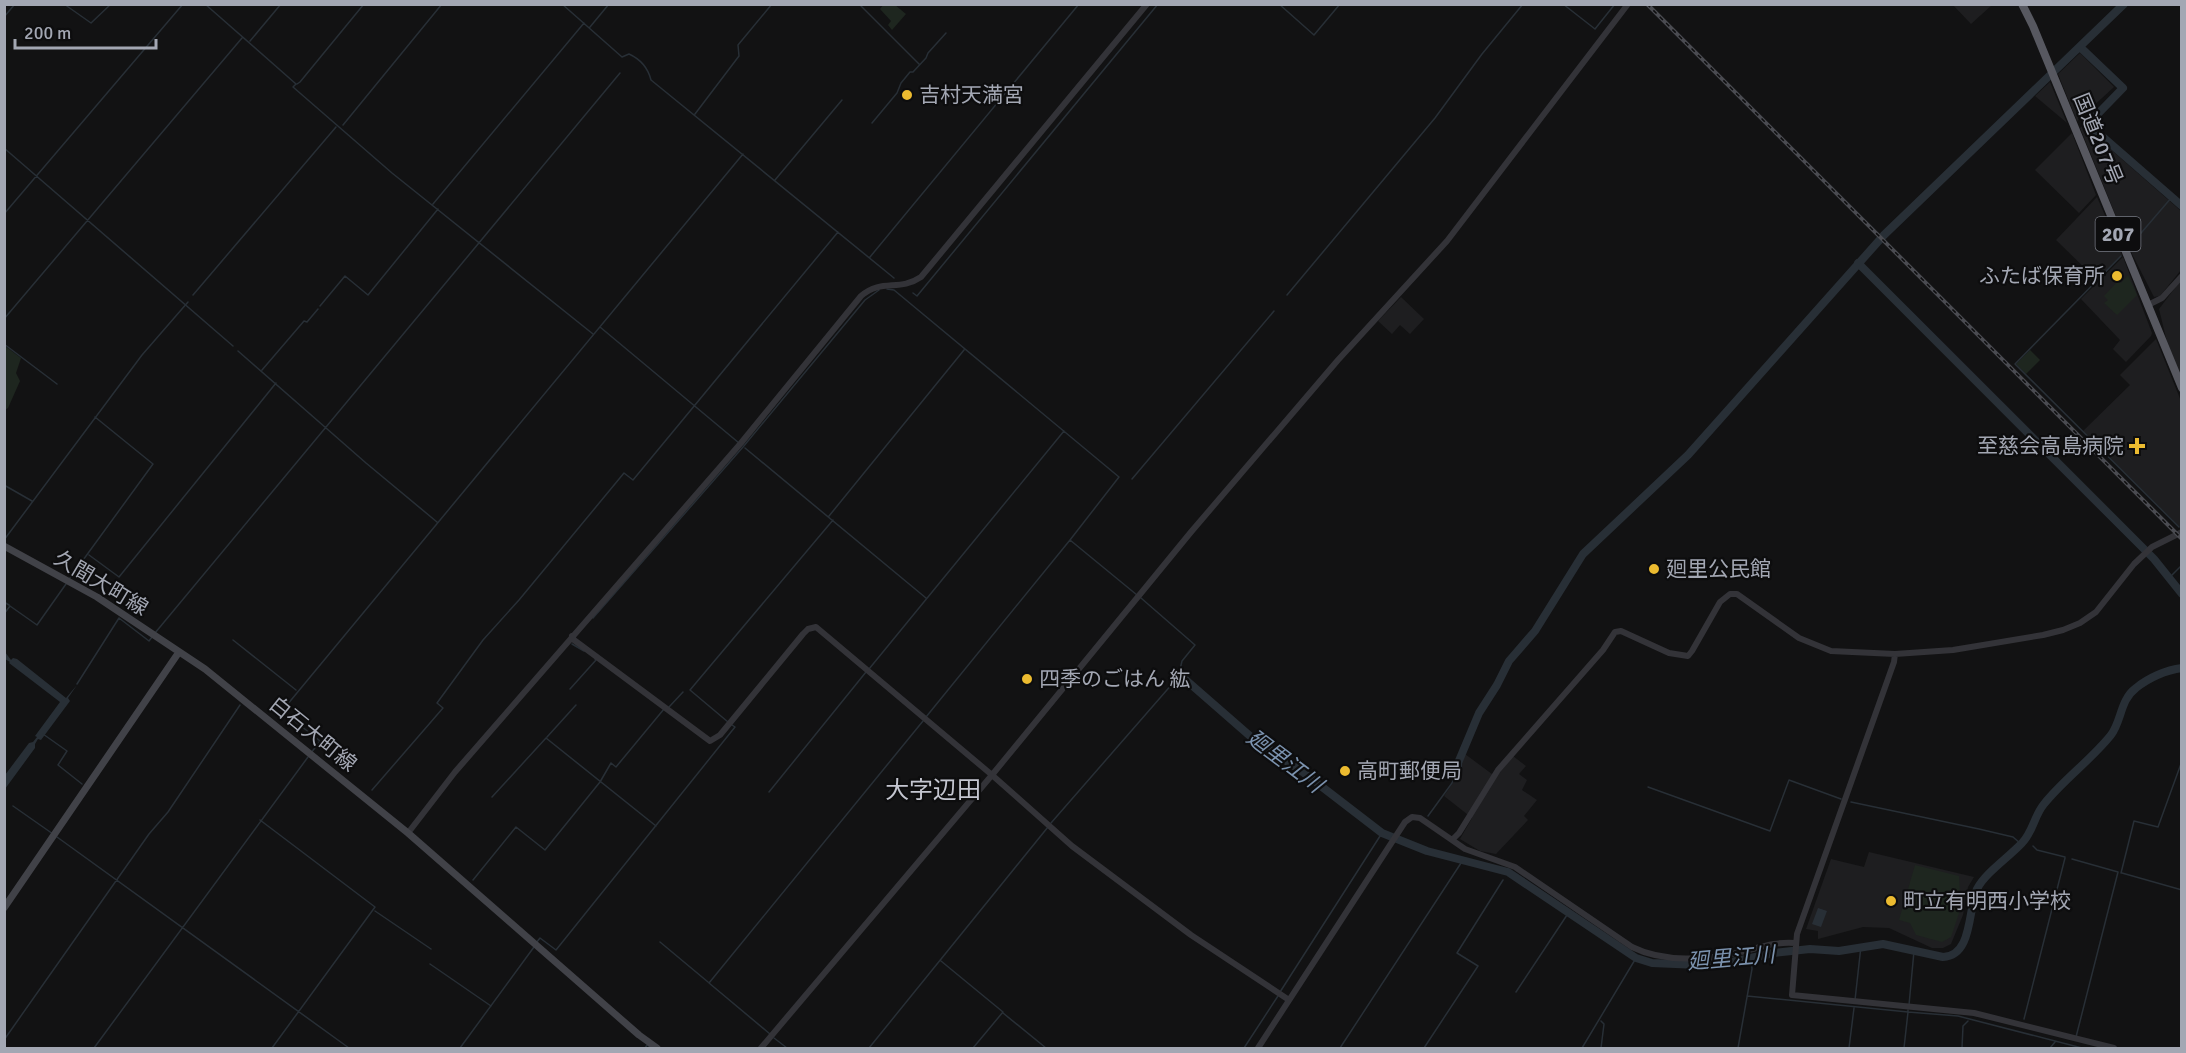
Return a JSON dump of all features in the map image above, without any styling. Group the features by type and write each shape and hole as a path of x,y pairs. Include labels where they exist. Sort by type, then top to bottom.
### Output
{"highway":[{"name":"国道207号","path":"2022,4 2034,26 2181,388"}],"main road":[{"name":"久間大町線","path":"4,546 97,597 179,652"},
{"name":"白石大町線","path":"179,652 205,669 408,833 639,1035 657,1048"},
{"path":"4,908 179,652"}],"street":[{"path":"408,833 455,772 740,444 861,296 876,286 904,286 921,277 929,269 1147,4"},
{"path":"761,1048 993,776 1138,595 1338,360 1447,241 1628,4"},
{"path":"2148,305 2162,298 2181,276"},
{"path":"1452,840 1459,833 1498,770 1618,631 1669,653 1688,656 1725,596 1737,594 1799,638 1831,651 1895,654 1933,652 1996,643 2063,630 2080,623 2096,612 2134,564 2152,547 2181,532"},
{"path":"572,636 574,640 710,741 720,735 803,634 816,627 993,776 1072,846 1191,935 1288,1000"},
{"path":"1895,654 1795,944 1792,995 1974,1013 2114,1048"},
{"path":"1258,1048 1405,822 1416,816 1465,849 1515,867 1632,947 1653,956 1693,958 1720,956 1777,944 1795,944"}],"shaded area":[{"path":"884,4 895,5 906,14 892,30 888,25 891,21 880,9"},
{"path":"1953,5 1992,5 1971,24"},
{"path":"2080,53 2114,87 2077,121 2058,74"},
{"path":"2050,82 2067,123 2035,96"},
{"path":"2083,125 2181,211 2181,270 2160,296 2154,297 2129,248 2080,128"},
{"path":"2072,133 2096,195 2079,213 2035,170"},
{"path":"2097,197 2122,255 2097,280 2056,240"},
{"path":"2123,257 2152,333 2126,362 2113,349 2120,340 2081,299"},
{"path":"2128,275 2137,295 2117,315 2104,303 2108,300 2104,296 2118,281 2121,283"},
{"path":"2181,280 2181,377 2167,342 2159,309"},
{"path":"1401,297 1424,319 1410,334 1400,325 1392,334 1378,321"},
{"name":"至慈会高島病院","path":"2156,339 2181,401 2182,526 2180,527 2083,431 2130,385 2120,375"},
{"path":"5,346 21,358 16,373 20,381 5,410"},
{"path":"2030,350 2040,360 2026,374 2016,364"},
{"path":"5,652 11,660 17,659 66,698 77,685 68,698 70,701 41,740 38,739 35,748 5,789 5,775 29,743 37,737 35,736 60,702 9,663 5,659"},
{"path":"1465,754 1496,777 1513,756 1526,766 1519,774 1527,780 1522,790 1537,800 1524,816 1528,820 1496,854 1480,851 1460,839 1472,818 1444,796 1459,774 1460,763"},
{"name":"町立有明西小学校","path":"1869,852 1974,877 1968,887 1963,915 1951,944 1943,948 1932,948 1889,928 1863,927 1818,939 1818,931 1806,929 1831,859 1864,867"},
{"path":"1915,865 1959,876 1961,907 1951,937 1942,942 1916,935 1910,923 1899,920"},
{"path":"1818,908 1827,911 1821,927 1812,924"}],"waterway":[{"path":"4,17 15,4"},
{"path":"64,4 91,23 111,4"},
{"path":"4,214 183,4"},
{"path":"205,4 296,84 293,87 392,173 593,334"},
{"path":"250,41 281,4"},
{"path":"297,84 364,4"},
{"path":"343,125 442,4"},
{"path":"562,4 622,57 629,54 637,58 646,68 651,80 894,278"},
{"path":"590,27 609,4"},
{"path":"695,114 739,56 738,45 772,4"},
{"path":"859,4 919,64"},
{"path":"870,257 1079,4"},
{"path":"913,293 917,296 1158,4"},
{"path":"1279,4 1314,35 1340,4"},
{"path":"1287,295 1435,118 1482,54 1523,4"},
{"path":"1563,4 1595,29 1615,4"},
{"path":"1458,769 1458,763 1479,713 1509,661 1535,631 1583,554 1688,455 1884,235 2124,4"},
{"path":"433,204 584,23"},
{"path":"872,123 897,93 901,83 910,72 913,72 926,58 946,33"},
{"path":"4,319 242,38"},
{"path":"2080,47 2123,88 2088,124 2182,206"},
{"path":"155,633 620,73"},
{"path":"775,180 842,100"},
{"path":"193,295 336,127"},
{"path":"4,148 233,346"},
{"path":"311,753 320,741 282,711 743,154"},
{"path":"2129,247 2172,197"},
{"path":"320,306 345,276 368,295 438,209"},
{"path":"372,790 443,708 437,703 483,640 624,473 633,480 838,232"},
{"path":"2121,256 2015,364 2179,527"},
{"path":"1858,263 2154,559 2182,594"},
{"path":"887,289 894,290 1119,477 1070,540 1137,595"},
{"path":"593,618 743,447 865,300 879,290"},
{"path":"4,540 142,355 188,302"},
{"path":"262,370 304,321 307,322 318,309"},
{"path":"1132,479 1274,311"},
{"path":"600,327 739,443"},
{"path":"4,344 57,384"},
{"path":"829,516 964,350"},
{"path":"238,351 437,522"},
{"path":"89,555 119,577 276,383"},
{"path":"70,578 153,464 95,417"},
{"path":"869,669 1064,431"},
{"path":"745,448 926,598"},
{"path":"4,485 32,501"},
{"path":"728,722 690,690 833,520"},
{"path":"926,717 1070,540"},
{"path":"2169,578 2182,565"},
{"path":"4,614 10,606 37,625 66,584"},
{"path":"1141,598 1195,645 1182,661 1179,674"},
{"path":"4,602 9,605"},
{"path":"77,684 119,618 149,641 152,637"},
{"path":"233,640 296,690"},
{"path":"572,644 584,651"},
{"path":"570,689 595,659"},
{"name":"廻里江川","path":"1179,674 1250,736 1304,773 1382,833 1427,851 1508,872 1636,958 1652,963 1699,965 1727,963 1774,953 1810,949 1839,951 1883,944 1943,957 1953,955 1965,940 1974,897 1981,883 2026,839 2041,809 2052,795 2111,735 2127,698 2141,684 2182,668"},
{"path":"769,792 866,672"},
{"path":"1051,823 1180,675"},
{"path":"669,707 683,692"},
{"path":"4,1040 149,834 168,812 240,705"},
{"path":"547,737 576,705"},
{"path":"473,880 516,827 545,850 600,782 611,763 616,767 664,709"},
{"path":"770,1034 709,983 923,721"},
{"path":"536,943 540,938 556,950 735,727 732,725"},
{"path":"43,734 67,751 58,765 82,784"},
{"path":"492,797 546,738 656,826"},
{"path":"94,1048 308,757"},
{"path":"2121,873 2134,821 2158,827 2182,761"},
{"path":"1428,816 1452,783 1458,769"},
{"path":"1648,787 1770,831 1789,780 1841,799"},
{"path":"1851,802 2013,837 2021,844"},
{"path":"13,806 53,834"},
{"path":"260,820 375,907 272,1048"},
{"path":"869,1048 1048,827"},
{"path":"1280,992 1382,833"},
{"path":"57,837 349,1048"},
{"path":"2033,846 2037,850 2065,857"},
{"path":"2024,1019 2065,858"},
{"path":"2072,859 2118,872"},
{"path":"1340,1048 1463,860"},
{"path":"2076,1037 2118,872"},
{"path":"2122,873 2182,890"},
{"path":"1424,1048 1478,966 1457,953 1503,880"},
{"path":"375,911 431,949"},
{"path":"1516,992 1569,912"},
{"path":"660,942 708,982"},
{"path":"1855,1000 1861,946"},
{"path":"460,1048 534,947"},
{"path":"1909,1005 1914,951"},
{"path":"1582,1048 1636,958"},
{"path":"1738,1048 1752,969 1751,958"},
{"path":"941,961 1003,1012 973,1048"},
{"path":"430,964 491,1006"},
{"path":"1244,1048 1278,996"},
{"path":"1747,996 1908,1012 1908,1010"},
{"path":"1849,1048 1854,1008"},
{"path":"1904,1048 1908,1012 1958,1016 2082,1048"},
{"path":"1003,1013 1046,1048"},
{"path":"1601,1021 1604,1024 1601,1048"},
{"path":"1962,1048 1963,1026 1968,1021"},
{"path":"774,1038 787,1048"},
{"path":"2050,1048 2055,1042"},
{"path":"645,1048 647,1045 650,1047"}],"railway":[{"path":"1647,4 2182,539"}],"place":[{"name":"吉村天満宮","path":"907,95"},
{"name":"ふたば保育所","path":"2117,276"},
{"name":"至慈会高島病院","path":"2137,446"},
{"name":"廻里公民館","path":"1654,569"},
{"name":"四季のごはん 紘","path":"1027,679"},
{"name":"高町郵便局","path":"1345,771"},
{"name":"町立有明西小学校","path":"1891,901"}],"district":[{"name":"大字辺田","path":"933,790"}]}
